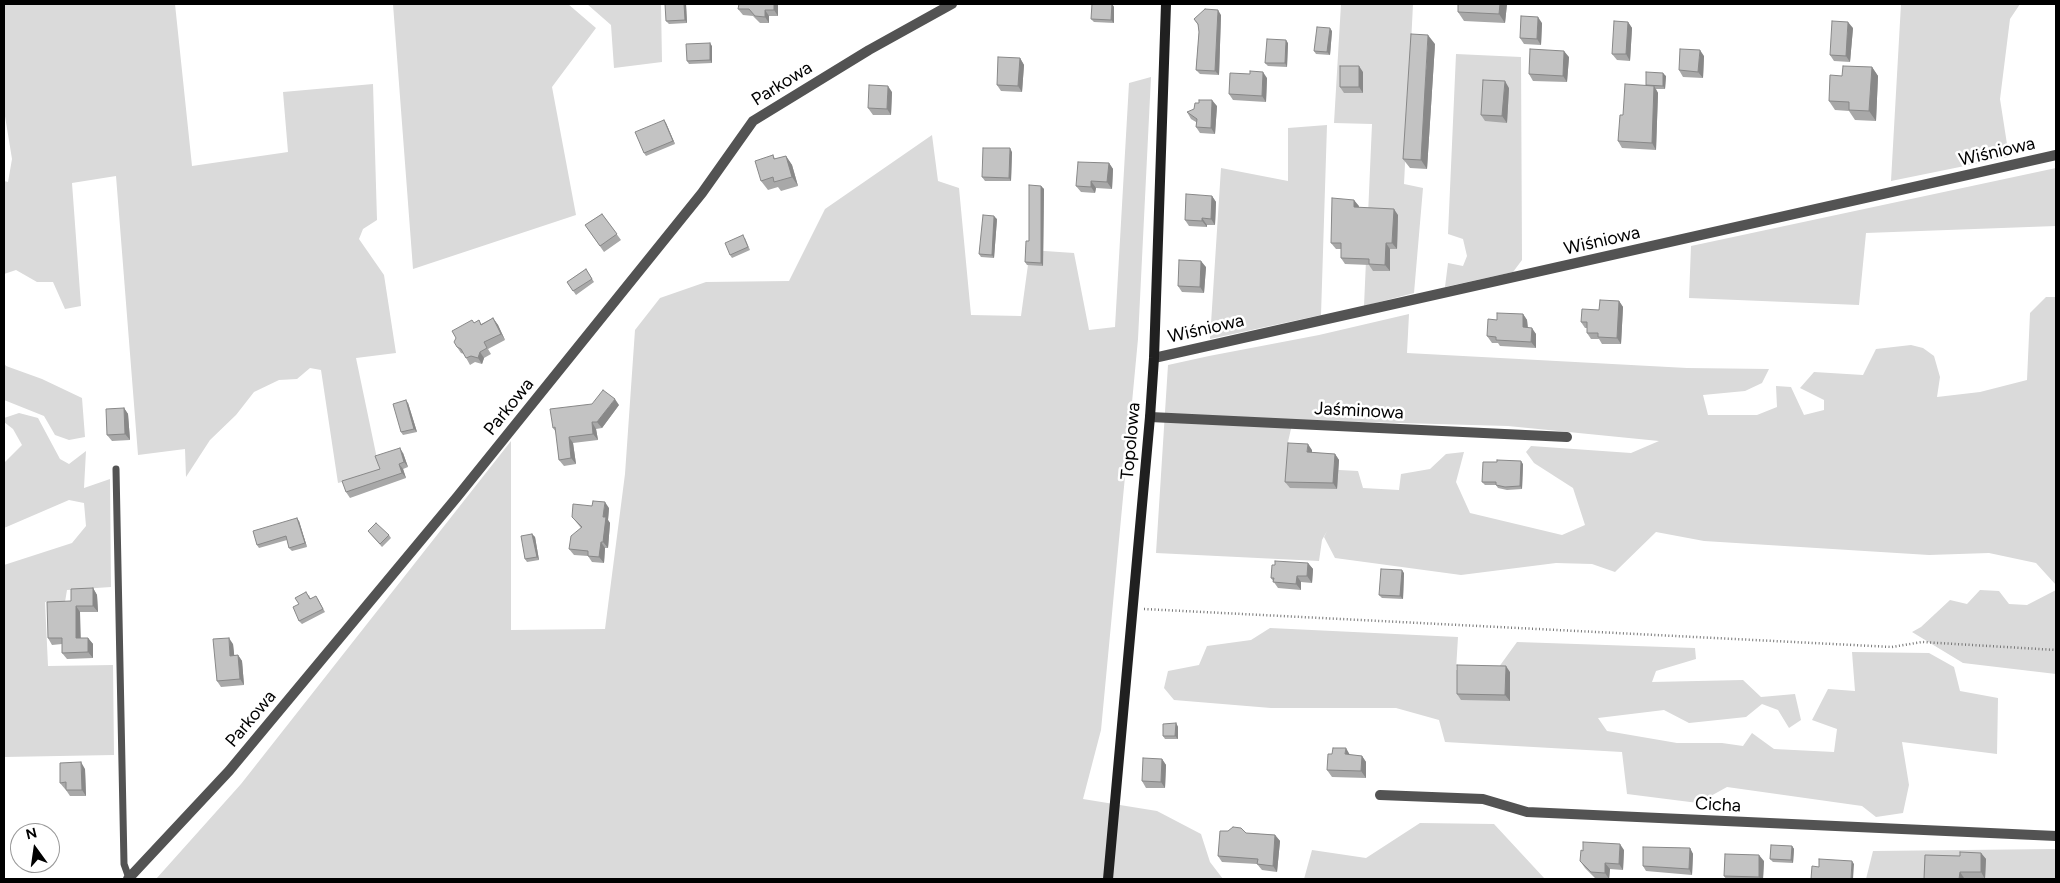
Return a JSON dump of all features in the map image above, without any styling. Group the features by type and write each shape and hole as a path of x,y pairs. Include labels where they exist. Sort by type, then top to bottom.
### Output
{"street":[{"name":"Parkowa","path":"129,879 229,771 457,497 702,193 753,121 869,50 952,4"},
{"name":"Topolowa","path":"1108,879 1154,358 1166,4"},
{"name":"Wiśniowa","path":"1154,358 2056,155"},
{"name":"Jaśminowa","path":"1150,417 1566,437"},
{"name":"Cicha","path":"1380,795 1483,799 1527,812 2056,836"}],"lane":[{"path":"116,468 124,864 129,879"}],"path":[{"path":"1132,608 1892,647 1922,642 2056,650"}],"shaded area":[{"path":"4,4 175,4 192,166 288,152 283,92 373,84 377,220 363,229 359,239 384,275 396,353 356,358 380,473 338,483 321,370 310,368 297,379 279,380 254,392 236,415 210,440 186,477 185,449 138,455 116,176 72,183 81,306 65,309 53,282 37,282 16,270 4,274 4,181 8,182 12,159 4,110"},
{"path":"393,4 568,4 596,28 552,87 576,215 413,269"},
{"path":"587,4 661,4 662,62 614,68 611,25"},
{"path":"1341,4 1413,4 1404,184 1423,188 1414,293 1364,306 1372,124 1334,123"},
{"path":"1901,4 2020,4 2010,19 2000,99 2009,157 1891,181"},
{"path":"1456,54 1521,57 1522,260 1513,272 1445,287 1448,263 1463,266 1467,256 1463,239 1448,234"},
{"path":"1151,77 1138,339 1101,730 1083,799 1157,811 1201,834 1210,862 1223,879 156,879 241,784 511,441 511,630 605,629 625,474 635,330 660,298 706,282 789,281 825,209 932,135 938,181 959,188 971,315 1021,316 1030,250 1074,253 1089,330 1115,327 1129,83"},
{"path":"1327,125 1321,315 1210,339 1221,168 1288,181 1288,128"},
{"path":"2056,168 2056,226 1866,233 1859,305 1689,298 1691,246"},
{"path":"2046,297 2056,297 2056,585 2036,563 1989,553 1929,555 1704,541 1656,532 1615,572 1592,564 1556,563 1461,575 1335,558 1324,537 1327,531 1322,540 1319,561 1156,553 1168,365 1319,335 1409,314 1407,353 1687,368 1769,369 1762,383 1745,391 1703,395 1708,415 1757,415 1777,407 1776,386 1791,387 1804,415 1824,410 1824,400 1800,388 1814,372 1863,375 1876,349 1911,345 1923,348 1934,356 1940,377 1937,397 1980,392 2027,380 2030,313","holes":["1293,420 1508,426 1659,441 1631,453 1531,446 1526,452 1534,463 1573,488 1585,525 1562,535 1470,513 1456,482 1464,452 1446,454 1430,469 1401,474 1399,490 1363,488 1358,471 1302,468 1292,457 1288,442"]},
{"path":"4,363 6,366 42,379 82,398 85,437 69,440 55,435 44,416 4,400"},
{"path":"19,413 38,418 60,459 69,464 86,451 84,488 110,479 111,587 67,590 65,602 45,602 48,666 113,665 114,755 4,757 4,565 72,543 86,526 84,503 69,500 4,528 4,463 22,445 13,429 4,422 4,418"},
{"path":"1980,590 1999,591 2009,604 2027,605 2056,590 2056,674 1963,663 1912,632 1921,627 1950,600 1967,604"},
{"path":"1270,628 1458,637 1456,670 1496,671 1517,642 1695,648 1696,659 1656,671 1652,682 1743,680 1761,697 1795,694 1801,720 1789,728 1778,710 1762,704 1746,717 1689,723 1664,710 1598,718 1607,731 1677,743 1722,743 1743,746 1752,733 1774,749 1834,752 1837,729 1812,720 1828,689 1855,691 1852,652 1929,653 1954,667 1960,691 1998,698 1997,754 1902,742 1909,785 1903,813 1876,817 1862,806 1727,787 1698,803 1627,794 1622,752 1445,742 1439,720 1396,708 1271,708 1174,700 1164,688 1168,671 1199,665 1207,646 1251,640"},
{"path":"1420,823 1494,824 1545,879 1304,879 1312,850 1366,858"},
{"path":"2056,849 2056,879 1866,879 1873,851"}],"building":[{"path":"665,4 684,4 685,20 666,21"},
{"path":"739,4 774,4 774,10 765,10 765,17 755,16 749,9 738,9"},
{"path":"1092,4 1112,4 1111,20 1091,19"},
{"path":"1458,4 1500,4 1499,14 1458,12"},
{"path":"1205,9 1218,10 1215,71 1196,70 1199,32 1198,24 1194,19"},
{"path":"1521,16 1538,17 1537,39 1520,38"},
{"path":"1614,21 1628,22 1626,54 1612,54"},
{"path":"1832,21 1848,22 1846,56 1830,55"},
{"path":"1317,27 1330,28 1327,52 1314,51"},
{"path":"1411,34 1428,35 1421,160 1403,159"},
{"path":"1267,39 1286,40 1285,63 1265,63"},
{"path":"710,43 710,60 687,61 686,44"},
{"path":"1530,49 1564,51 1563,76 1529,74"},
{"path":"1680,49 1700,50 1698,72 1679,70"},
{"path":"998,57 1020,58 1018,86 997,85"},
{"path":"1340,66 1359,66 1359,87 1340,87"},
{"path":"1843,66 1872,67 1869,111 1849,110 1849,102 1829,101 1830,75 1842,76"},
{"path":"1250,71 1263,72 1262,96 1229,94 1230,73 1250,74"},
{"path":"1646,72 1663,73 1663,86 1646,85"},
{"path":"1483,80 1505,81 1502,116 1481,115"},
{"path":"1625,84 1654,86 1652,143 1618,141 1620,115 1623,115"},
{"path":"869,85 888,86 887,109 868,108"},
{"path":"1199,100 1212,100 1211,128 1196,127 1197,119 1187,112 1194,109 1195,103 1199,103"},
{"path":"664,120 673,141 644,153 635,132"},
{"path":"983,148 1010,148 1009,178 982,177"},
{"path":"773,155 774,159 786,156 792,177 774,182 773,177 761,181 755,161"},
{"path":"1078,162 1109,163 1107,182 1091,181 1091,187 1076,186"},
{"path":"1029,185 1041,186 1041,263 1025,262 1026,241 1029,241"},
{"path":"1186,194 1212,196 1211,219 1202,218 1202,221 1185,220"},
{"path":"1332,198 1354,200 1354,207 1394,209 1392,243 1386,243 1385,265 1369,264 1369,259 1341,258 1341,243 1331,243"},
{"path":"602,214 617,234 600,246 585,225"},
{"path":"983,215 994,216 992,255 979,254"},
{"path":"743,235 748,247 730,255 725,243"},
{"path":"1179,260 1201,261 1200,287 1178,286"},
{"path":"586,269 592,279 573,291 567,282"},
{"path":"1600,300 1619,301 1617,338 1598,337 1598,333 1587,333 1587,322 1581,322 1582,309 1599,310"},
{"path":"1497,313 1523,314 1523,327 1532,328 1531,342 1496,340 1496,337 1487,336 1488,319 1497,320"},
{"path":"493,318 501,334 484,342 487,348 480,352 478,358 471,356 466,358 454,342 456,338 452,331 472,320 474,323 479,320 481,325"},
{"path":"603,390 615,399 597,422 592,422 593,434 569,437 571,458 559,460 555,427 553,428 550,409 592,404"},
{"path":"406,400 414,429 401,432 393,404"},
{"path":"124,408 125,434 107,435 106,409"},
{"path":"1288,443 1308,444 1307,452 1335,454 1333,483 1285,482"},
{"path":"400,448 404,462 399,464 402,473 346,492 342,481 380,469 375,456"},
{"path":"1497,460 1521,461 1520,486 1505,487 1496,485 1496,482 1482,482 1483,462 1497,462"},
{"path":"593,501 605,502 603,517 606,517 599,557 588,556 588,551 569,549 571,536 582,527 572,517 573,504 592,506"},
{"path":"297,518 305,543 289,548 286,536 257,545 253,531"},
{"path":"376,523 389,535 380,544 368,531"},
{"path":"532,534 537,557 525,559 521,536"},
{"path":"1275,561 1308,563 1307,576 1297,576 1296,584 1273,582 1274,578 1271,578 1272,565 1275,565"},
{"path":"1381,569 1402,570 1400,596 1379,595"},
{"path":"93,588 93,606 76,606 76,638 88,638 88,652 62,653 62,638 48,638 47,602 71,601 71,589"},
{"path":"306,592 310,599 316,596 323,609 299,621 293,607 299,604 295,598"},
{"path":"229,638 230,656 238,655 240,679 217,681 213,639"},
{"path":"1457,665 1506,666 1505,695 1457,694"},
{"path":"1176,723 1175,736 1163,736 1163,724"},
{"path":"1333,748 1346,748 1345,754 1362,756 1361,771 1327,770 1328,754 1332,754"},
{"path":"1143,758 1162,759 1161,782 1142,781"},
{"path":"81,762 82,790 66,790 66,782 60,783 60,763"},
{"path":"1233,827 1241,828 1246,833 1275,835 1273,866 1257,864 1258,859 1218,856 1220,831 1228,831"},
{"path":"1583,842 1620,844 1619,864 1605,863 1605,873 1591,872 1580,861"},
{"path":"1771,845 1792,846 1791,860 1770,859"},
{"path":"1643,847 1690,848 1689,869 1643,866"},
{"path":"1960,852 1981,853 1981,872 1960,872 1959,879 1924,879 1925,855 1960,856"},
{"path":"1725,854 1759,855 1759,877 1724,876"},
{"path":"1819,859 1852,861 1851,879 1811,879 1812,866 1819,867"}]}
